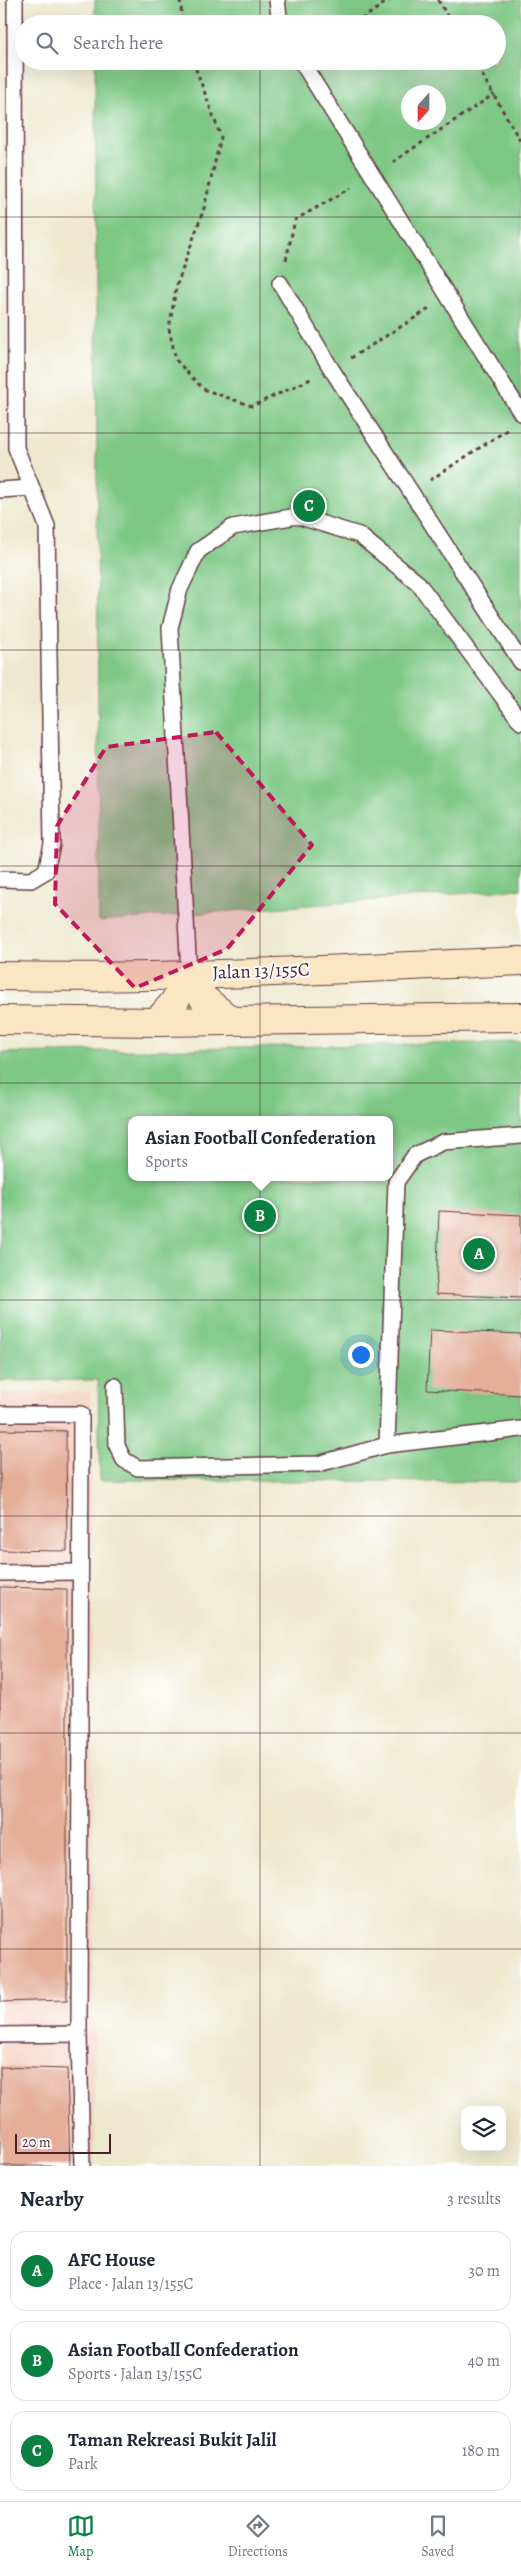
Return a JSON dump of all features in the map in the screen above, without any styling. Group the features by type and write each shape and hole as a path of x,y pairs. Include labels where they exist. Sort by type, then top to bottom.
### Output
{"main road":[{"name":"Jalan 13/155C","path":"0,976 60,977 189,974 521,961"},
{"path":"189,974 204,999 230,1020"},
{"path":"157,1022 175,1001 189,974"},
{"path":"0,1020 157,1022 521,1017"}],"lane":[{"path":"0,878 31,880 46,871 52,844 47,526 16,448 14,0"},
{"path":"277,0 279,15"},
{"path":"307,70 448,297 517,420"},
{"path":"280,283 332,370 521,662"},
{"path":"0,490 31,488"},
{"path":"189,974 170,628 180,589 198,551 233,527 297,516 359,535 418,583 521,722"},
{"path":"388,1445 396,1182 415,1155 442,1142 521,1136"},
{"path":"115,1386 117,1446 124,1460 138,1468 318,1464 388,1445 521,1429"},
{"path":"0,1414 81,1414 79,2034 82,2166"},
{"path":"0,1573 79,1572"},
{"path":"0,2034 79,2034"}],"path":[{"path":"180,0 182,15"},
{"path":"368,15 390,0"},
{"path":"438,0 447,15"},
{"path":"196,70 221,138 204,208 176,288 169,329 176,360 203,389 252,406 332,370 448,297"},
{"path":"479,70 521,142"},
{"path":"280,283 295,220 372,176 494,94"},
{"path":"411,493 517,420"}],"highlighted area":[{"path":"216,732 275,799 312,845 227,949 135,988 55,904 57,826 106,747"}],"shaded area":[{"path":"90,1392 95,2166 0,2166 0,1393"}],"green space":[{"path":"95,0 521,0 521,889 99,921 95,70 506,70 506,15 95,15"},
{"path":"521,1042 521,1482 100,1480 98,1380 0,1381 0,1053"}],"building":[{"path":"439,1211 521,1215 521,1298 436,1294"},
{"path":"430,1330 521,1334 521,1395 427,1390"},
{"path":"0,1430 66,1431 67,1551 0,1550"},
{"path":"0,1587 67,1589 67,2000 0,2002"},
{"path":"0,2067 67,2069 70,2166 0,2166"}],"place":[{"name":"Taman Rekreasi Bukit Jalil","path":"309,506"},
{"name":"Asian Football Confederation","path":"260,1216"},
{"name":"AFC House","path":"479,1254"}]}
